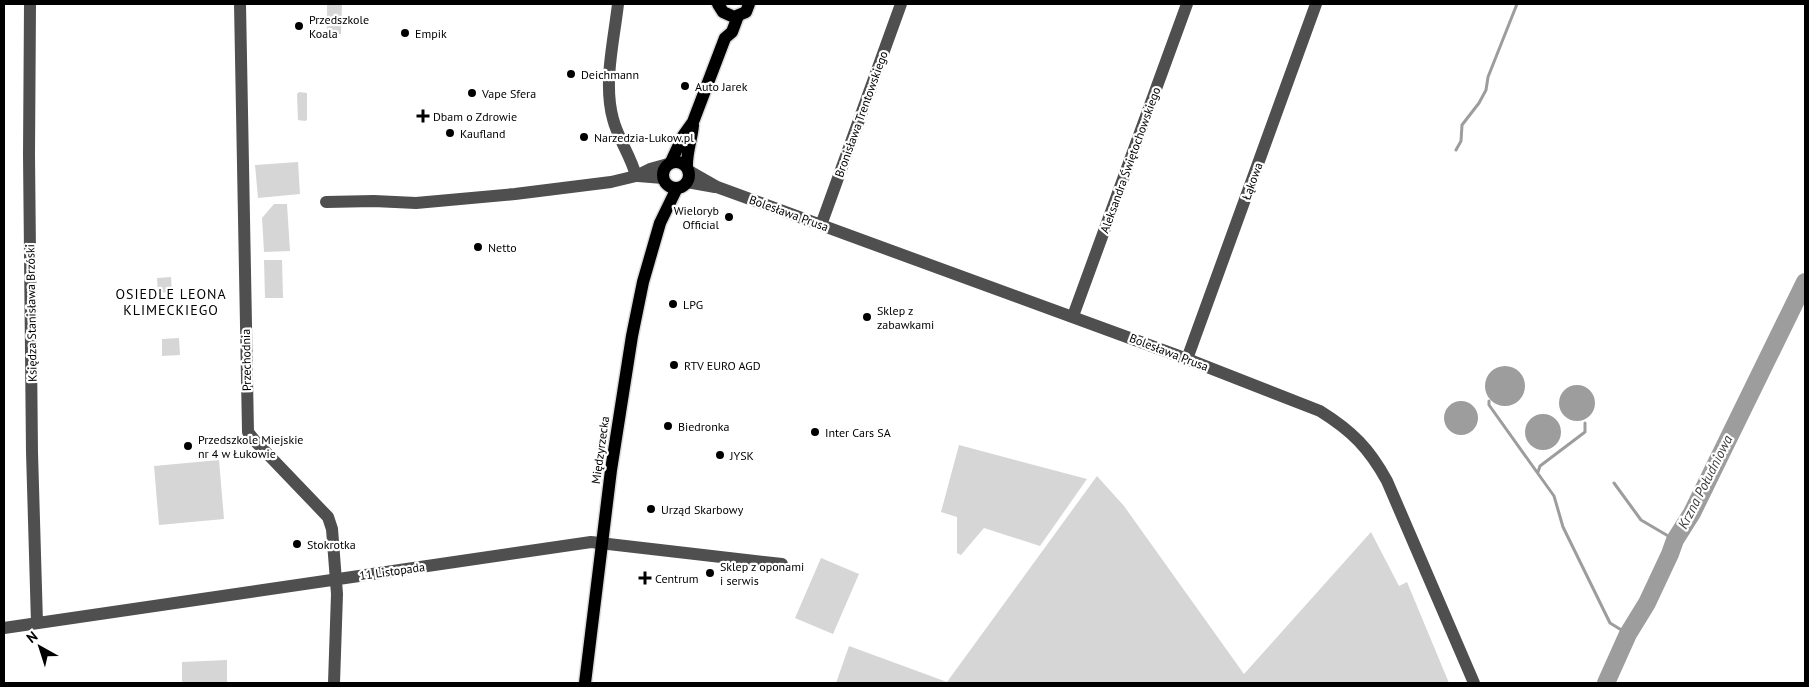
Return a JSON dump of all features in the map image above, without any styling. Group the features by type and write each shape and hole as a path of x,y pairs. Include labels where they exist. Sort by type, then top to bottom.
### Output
{"main road":[{"path":"718,4 720,10 732,15"},
{"name":"Międzyrzecka","path":"669,163 683,136 693,122 725,38 732,32 732,15 746,12 750,4"},
{"name":"Międzyrzecka","path":"660,223 685,177 693,122"},
{"path":"669,163 682,163 685,177 670,186 664,180 663,170 669,163"},
{"name":"Międzyrzecka","path":"585,683 601,543 632,336 643,282 660,223 664,180"}],"street":[{"name":"Księdza Stanisława Brzóski","path":"30,4 29,155 32,477 37,623"},
{"name":"Przechodnia","path":"240,4 248,432 328,517 332,529 337,594 334,683"},
{"path":"618,4 610,76 610,100 613,120 632,161 636,176"},
{"name":"Bronisława Trentowskiego","path":"821,225 901,4"},
{"name":"Aleksandra Świętochowskiego","path":"1073,316 1188,4"},
{"name":"Łąkowa","path":"1188,359 1316,4"},
{"path":"326,202 374,201 416,203 611,182 636,176 669,163"},
{"path":"636,176 664,180"},
{"name":"Bolesława Prusa","path":"685,177 1188,359 1320,411 1338,422 1355,436 1376,462 1387,481 1474,683"},
{"name":"11 Listopada","path":"4,628 583,543 601,543 782,564"}],"shaded area":[{"path":"327,4 342,4 341,34 327,34"},
{"path":"299,92 307,93 307,120 305,121 298,120 297,94"},
{"path":"298,162 300,194 258,198 255,165"},
{"path":"274,204 287,204 290,251 264,252 262,218"},
{"path":"264,260 282,260 283,298 265,298"},
{"path":"171,277 172,292 158,293 157,278"},
{"path":"179,338 180,355 162,356 162,339"},
{"path":"1509,366 1516,369 1522,375 1525,386 1524,394 1516,403 1509,406 1501,406 1494,403 1486,394 1485,382 1488,375 1497,367"},
{"path":"1577,385 1584,386 1590,390 1594,396 1594,410 1590,416 1584,420 1577,421 1570,420 1564,416 1560,410 1559,403 1560,396 1564,390 1570,386"},
{"path":"1461,401 1473,406 1478,418 1473,430 1461,435 1449,430 1444,418 1449,406"},
{"path":"1543,414 1550,415 1556,419 1560,425 1560,439 1556,445 1550,449 1543,450 1536,449 1530,445 1526,439 1525,432 1526,425 1530,419 1536,415"},
{"path":"959,445 1087,479 1040,546 984,528 961,555 957,553 957,517 941,512"},
{"path":"219,460 224,519 159,525 154,466"},
{"path":"1097,476 1124,506 1244,674 1371,532 1399,586 1407,582 1449,683 836,683 849,646 947,682"},
{"path":"821,558 859,574 833,634 795,618"},
{"path":"227,660 227,683 182,683 182,662"}],"waterway":[{"path":"1456,150 1461,141 1462,125 1479,103 1486,90 1488,77 1517,4"},
{"name":"Krzna Południowa","path":"1606,683 1628,634 1647,603 1675,540 1692,513 1805,282"},
{"path":"1489,401 1489,405 1554,496 1563,527 1610,623 1628,634"},
{"path":"1538,472 1540,466 1585,432 1585,423"},
{"path":"1614,483 1641,520 1675,540"}],"place":[{"name":"Przedszkole Koala","path":"299,26"},
{"name":"Empik","path":"405,33"},
{"name":"Deichmann","path":"571,74"},
{"name":"Auto Jarek","path":"685,86"},
{"name":"Vape Sfera","path":"472,93"},
{"name":"Dbam o Zdrowie","path":"423,116"},
{"name":"Kaufland","path":"450,133"},
{"name":"Narzedzia-Lukow.pl","path":"584,137"},
{"name":"Wieloryb Official","path":"729,217"},
{"name":"Netto","path":"478,247"},
{"name":"LPG","path":"673,304"},
{"name":"Sklep z zabawkami","path":"867,317"},
{"name":"RTV EURO AGD","path":"674,365"},
{"name":"Biedronka","path":"668,426"},
{"name":"Inter Cars SA","path":"815,432"},
{"name":"Przedszkole Miejskie nr 4 w Łukowie","path":"188,446"},
{"name":"JYSK","path":"720,455"},
{"name":"Urząd Skarbowy","path":"651,509"},
{"name":"Stokrotka","path":"297,544"},
{"name":"Sklep z oponami i serwis","path":"710,573"},
{"name":"Centrum","path":"645,578"}],"district":[{"name":"OSIEDLE LEONA KLIMECKIEGO","path":"171,302"}]}
